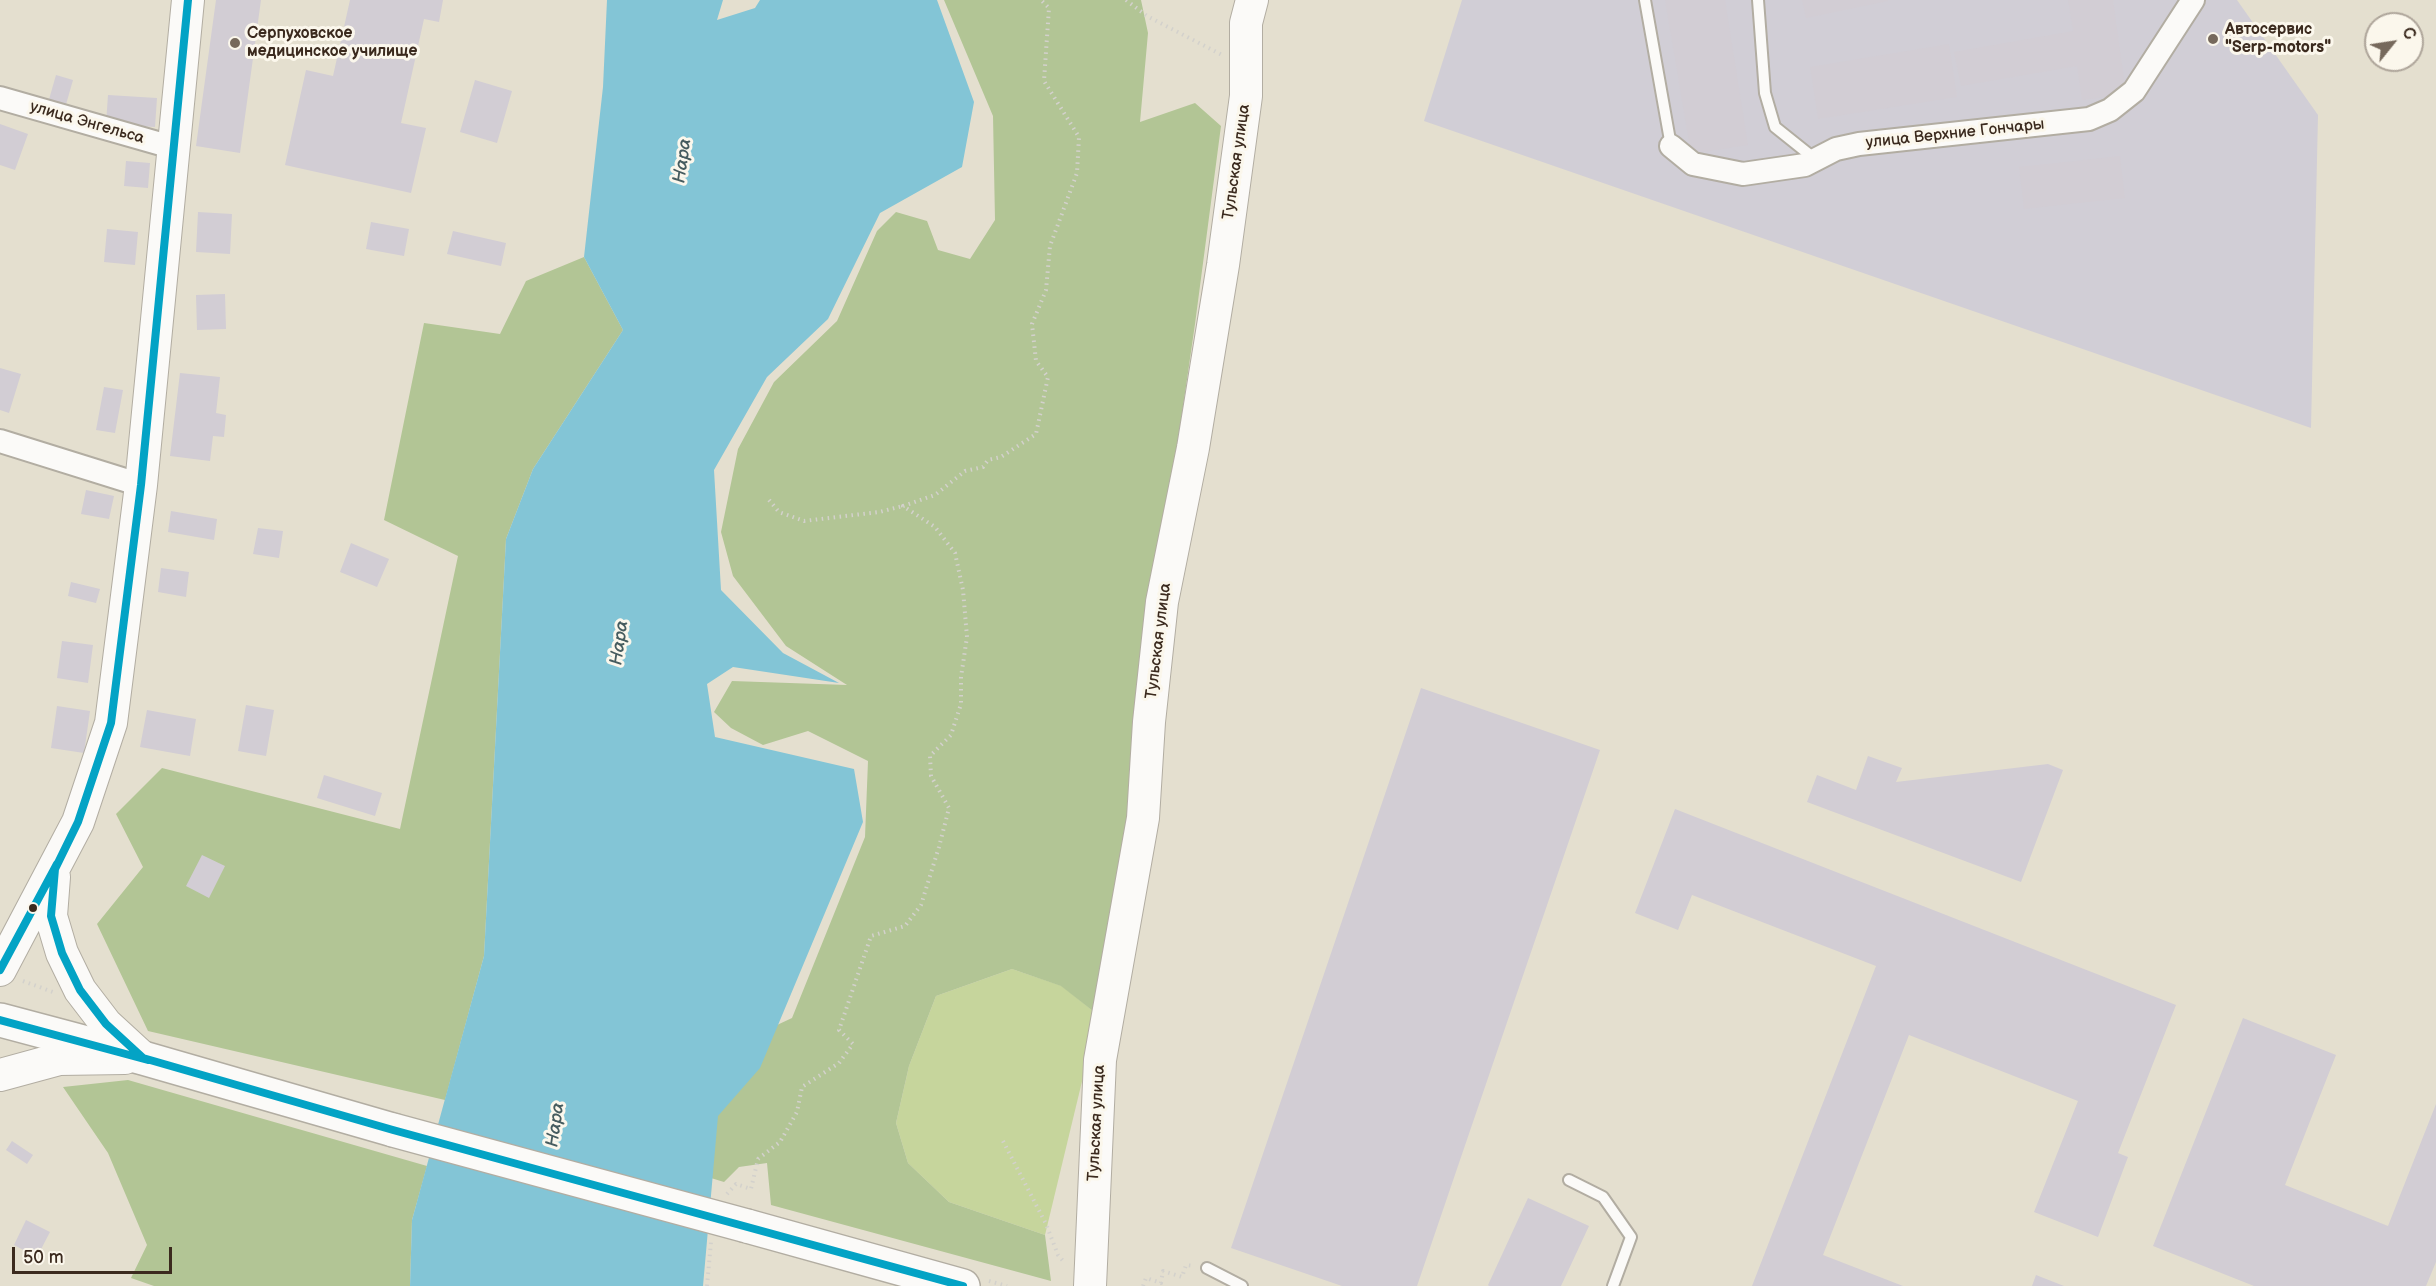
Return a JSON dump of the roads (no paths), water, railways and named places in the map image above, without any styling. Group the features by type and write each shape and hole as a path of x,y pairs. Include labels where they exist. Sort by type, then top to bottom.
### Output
{"main road":[{"path":"0,1020 963,1286"}],"street":[{"path":"0,970 78,822 111,723 141,485 188,0"},
{"name":"Тульская улица","path":"1090,1286 1100,1060 1143,818 1149,722 1162,602 1193,448 1222,276 1246,96 1246,23 1252,0"},
{"name":"улица Верхние Гончары","path":"1671,146 1693,164 1743,174 1805,165 1836,149 1859,144 2089,118 2110,111 2134,91 2193,0"},
{"name":"улица Энгельса","path":"0,98 175,148"},
{"path":"0,441 141,485"},
{"path":"55,869 51,916 62,953 80,990 106,1024 143,1058"},
{"path":"0,1075 59,1059 143,1058"}],"lane":[{"path":"1645,0 1671,146"},
{"path":"1758,0 1765,93 1775,127 1815,159"},
{"path":"1569,1180 1603,1197 1630,1237 1613,1286"},
{"path":"1206,1268 1242,1286"}],"water":[{"name":"Нара","path":"607,0 723,0 717,20 755,8 760,0 937,0 974,102 962,167 880,213 828,319 767,377 714,470 721,590 783,653 839,683 733,667 707,684 715,737 854,769 863,822 760,1068 718,1116 703,1286 410,1286 412,1220 484,956 506,539 533,469 623,330 584,257 603,87"}],"place":[{"name":"Автосервис \"Serp-motors\"","path":"2213,39"},
{"name":"Серпуховское медицинское училище","path":"235,43"}]}
